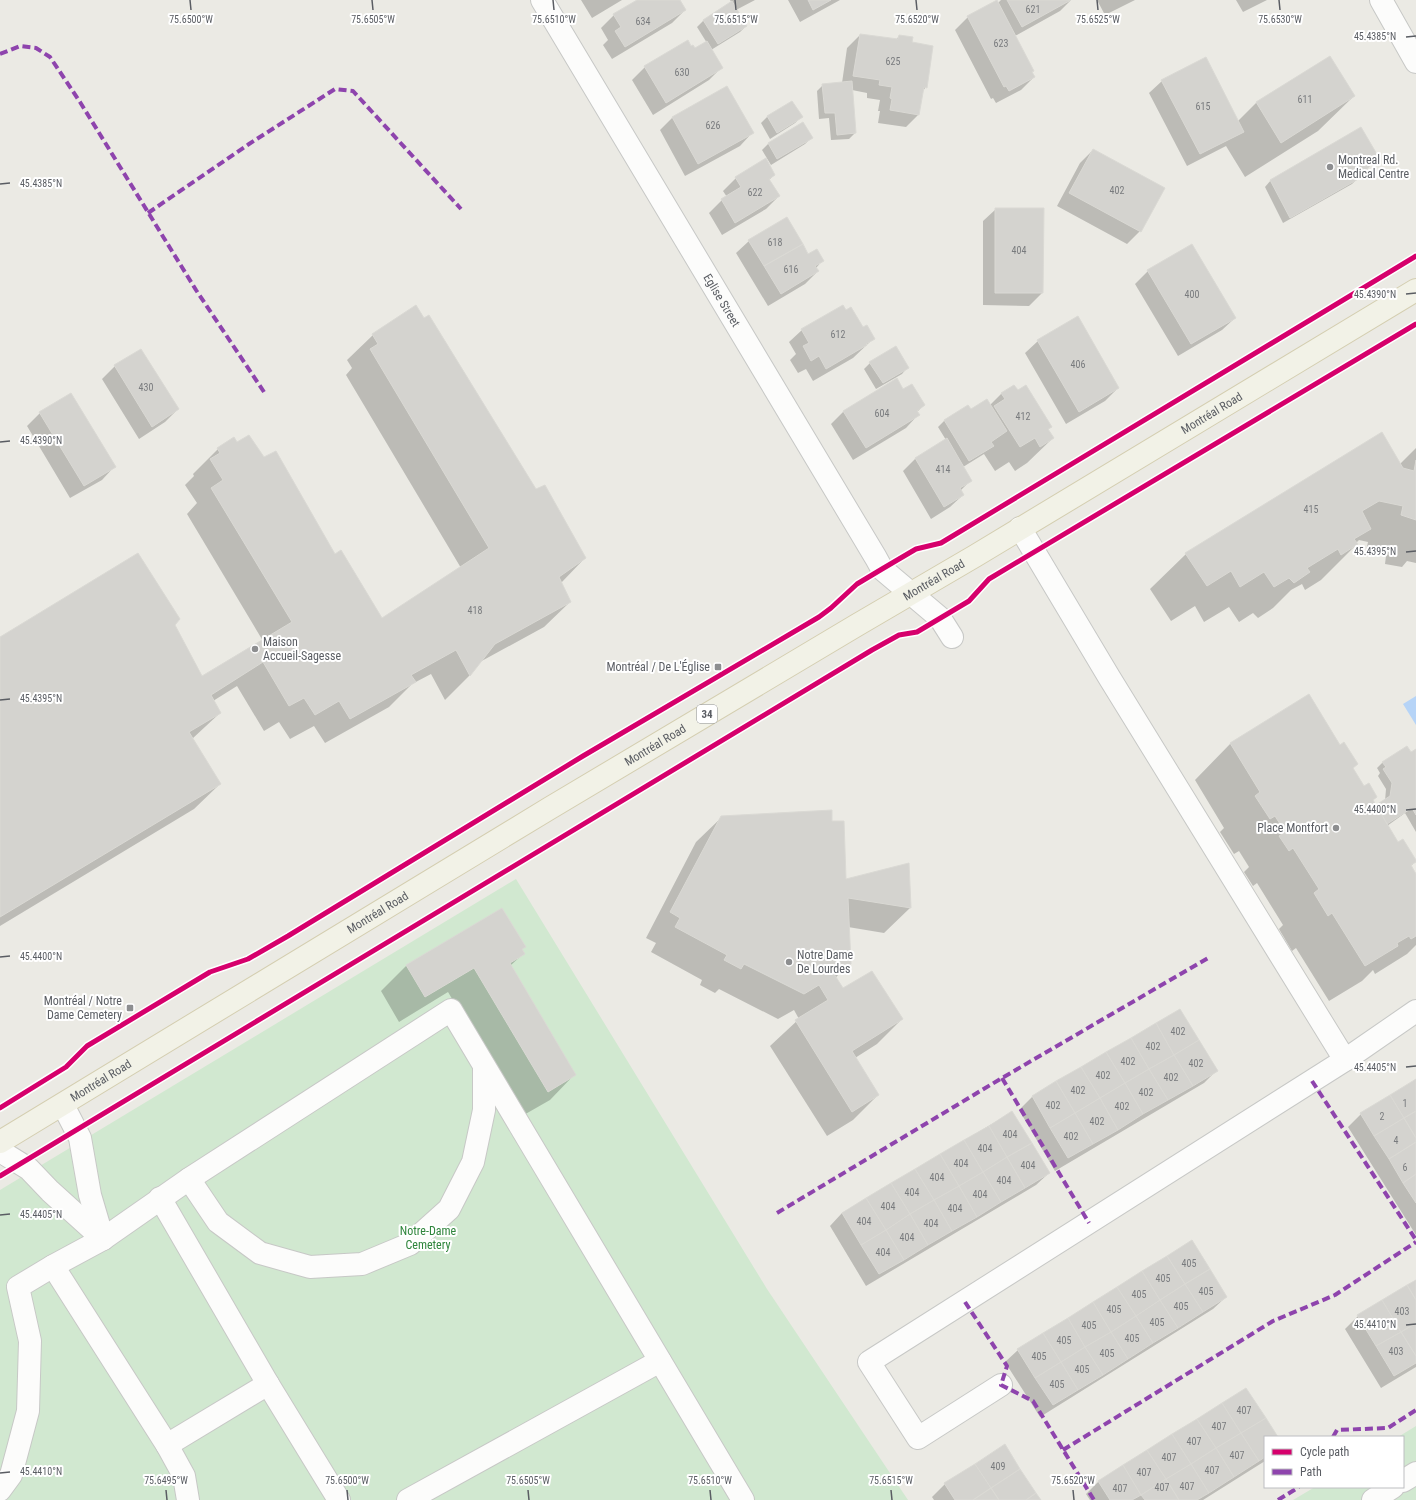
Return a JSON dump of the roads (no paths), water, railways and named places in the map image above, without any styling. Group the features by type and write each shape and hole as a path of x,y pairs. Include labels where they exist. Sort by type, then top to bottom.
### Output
{"main road":[{"name":"Montréal Road","path":"0,1142 563,800 1416,290"}],"street":[{"name":"Eglise Street","path":"542,0 882,569 940,618 952,637"},
{"path":"1381,0 1416,62"},
{"path":"1020,528 1117,690 1345,1060"},
{"path":"0,1490 11,1475 28,1411 30,1341 18,1287 102,1239 160,1198 451,1010 743,1500"},
{"path":"1001,1385 918,1438 869,1362 1345,1060 1416,1011"},
{"path":"189,1179 218,1222 260,1253 310,1267 362,1264 410,1244 449,1209 473,1162 484,1110 484,1066"},
{"path":"63,1105 80,1138 90,1195 102,1239"},
{"path":"0,1151 29,1169 50,1191 102,1239"},
{"path":"160,1198 268,1384 339,1500"},
{"path":"53,1266 167,1445 184,1476 188,1500"},
{"path":"408,1500 660,1361"},
{"path":"167,1445 268,1384"},
{"path":"1404,1480 1416,1473"},
{"path":"1373,1500 1392,1488"}],"water":[{"path":"1416,696 1416,725 1403,704"}],"place":[{"name":"Montreal Rd. Medical Centre","path":"1330,167"},
{"name":"Maison Accueil-Sagesse","path":"255,649"},
{"name":"Montréal / De L'Église","path":"718,667"},
{"name":"Place Montfort","path":"1336,828"},
{"name":"Notre Dame De Lourdes","path":"789,962"},
{"name":"Montréal / Notre Dame Cemetery","path":"130,1008"}],"park label":[{"name":"Notre-Dame Cemetery","path":"428,1238"}]}
